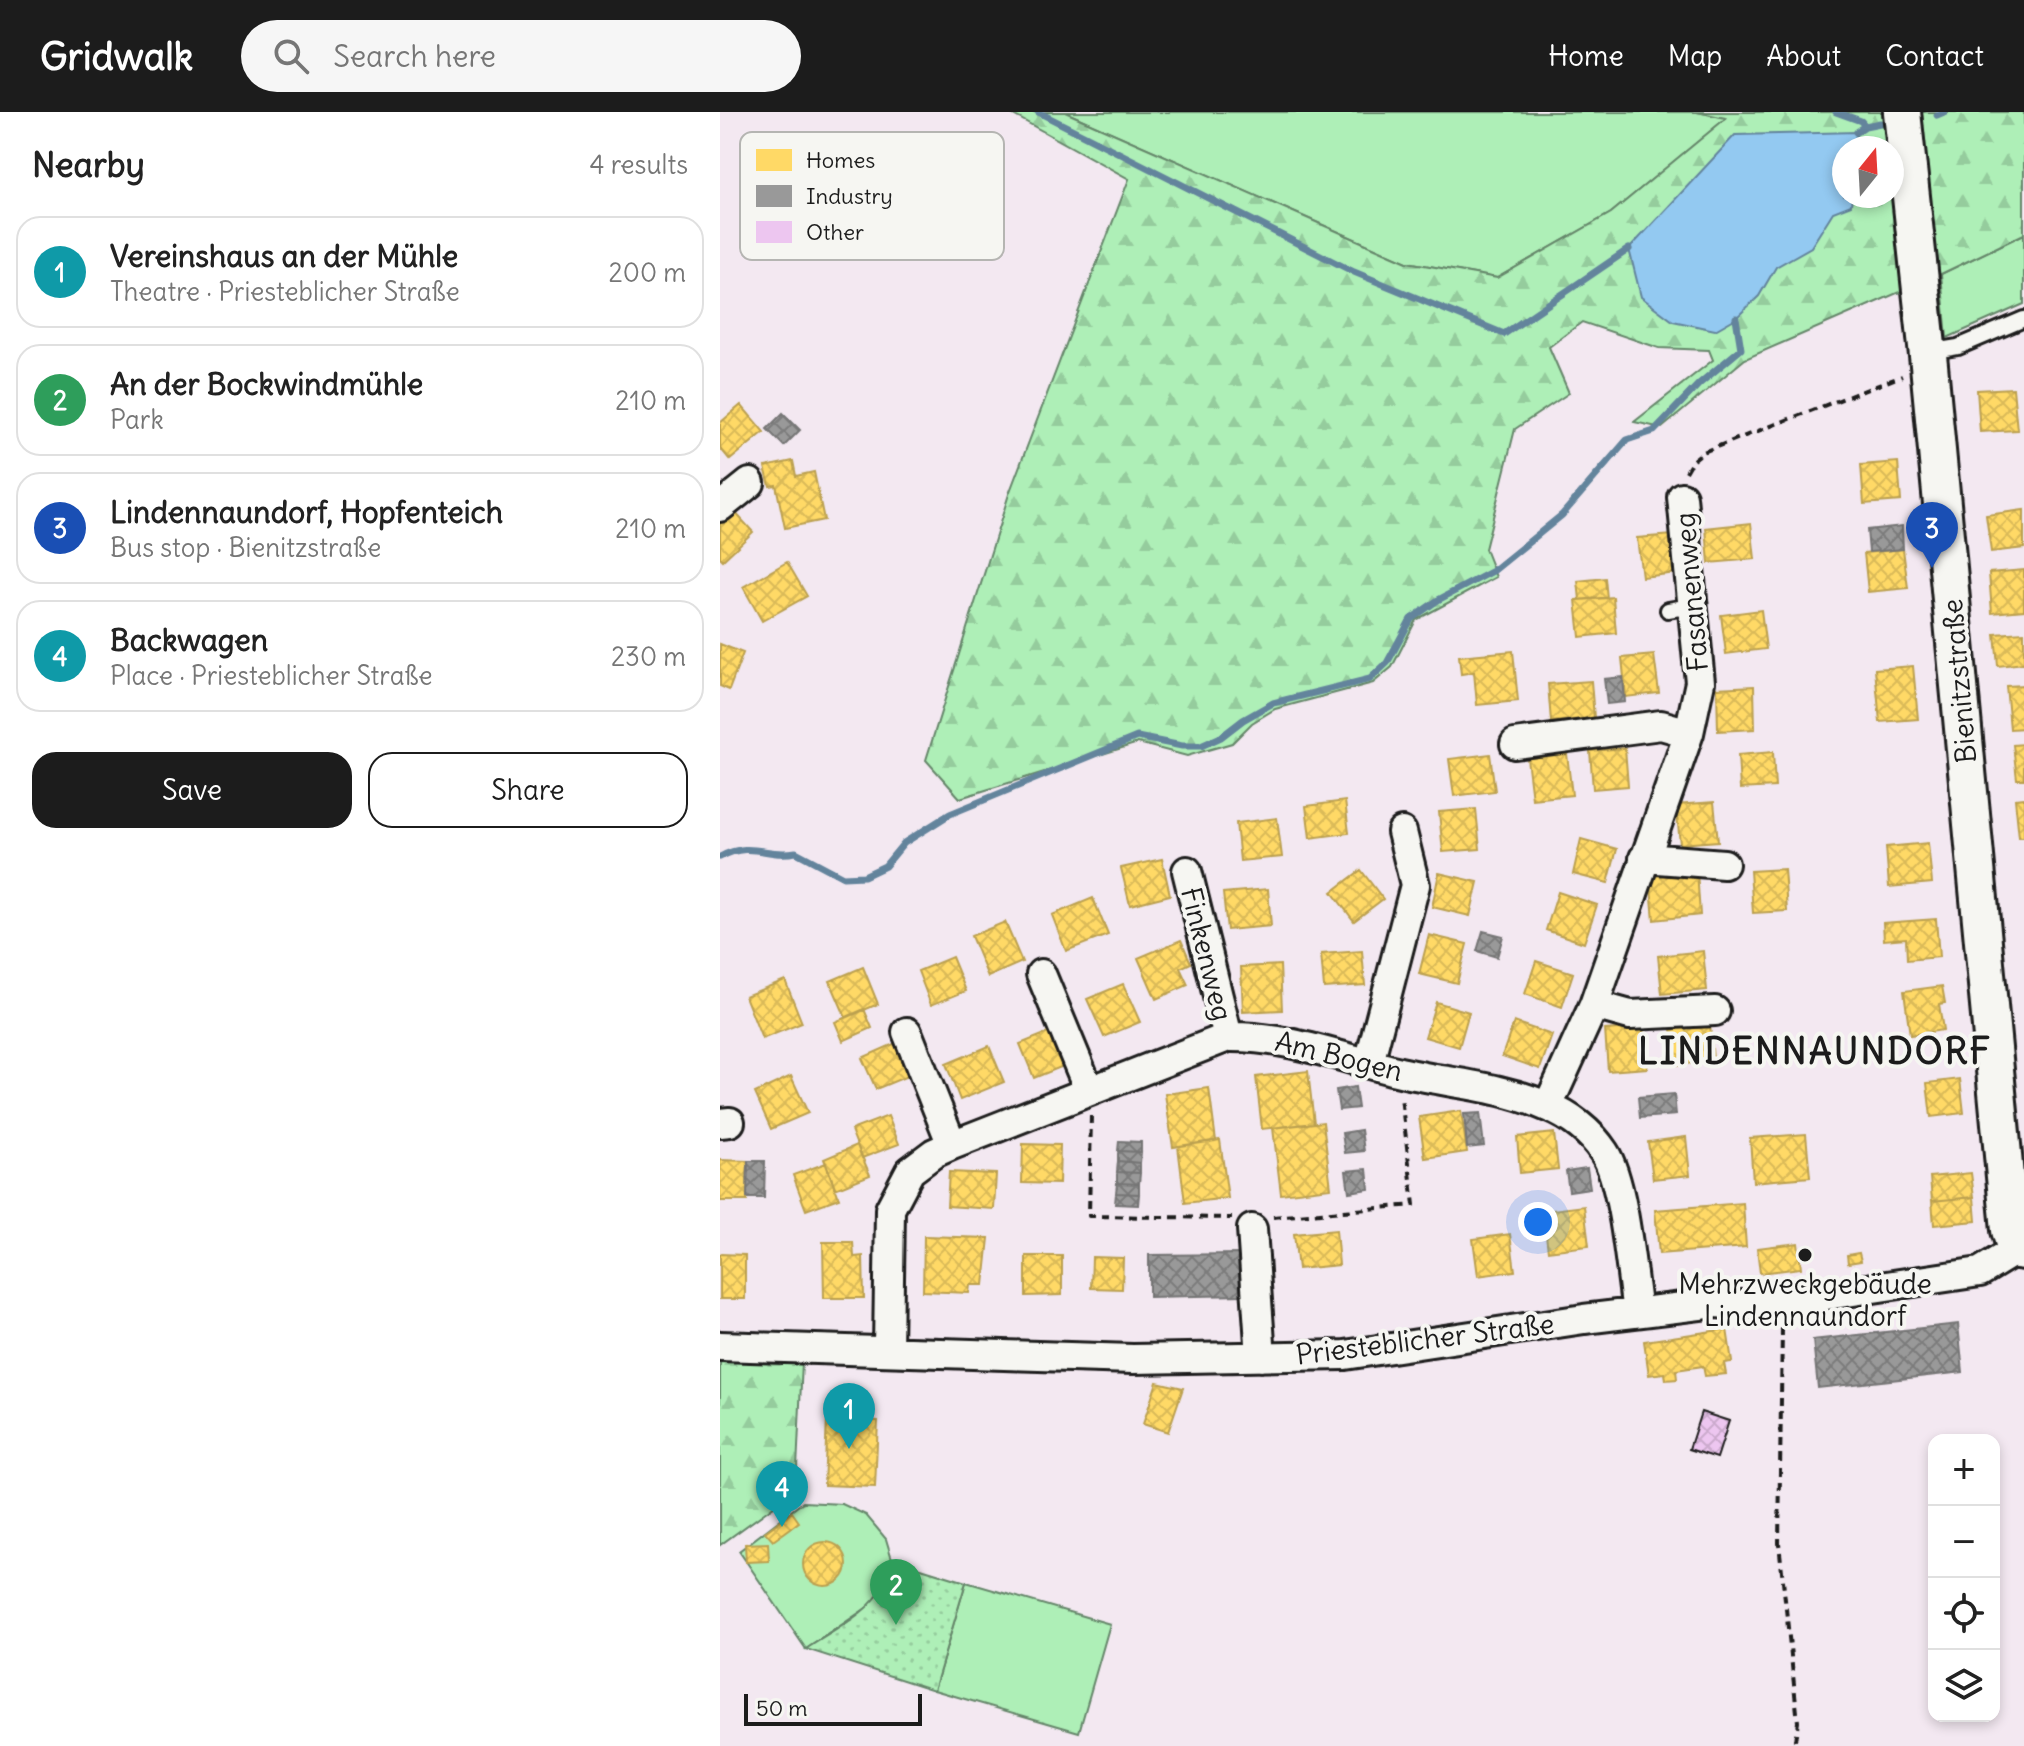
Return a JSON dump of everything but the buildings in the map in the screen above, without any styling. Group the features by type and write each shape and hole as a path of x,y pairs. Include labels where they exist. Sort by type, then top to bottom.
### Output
{"street":[{"name":"Bienitzstraße","path":"1902,112 2008,1215 2010,1230 2020,1251"},
{"path":"720,507 750,483"},
{"name":"Fasanenweg","path":"1548,1106 1594,1005 1689,733 1700,682 1680,608 1682,497"},
{"path":"1515,744 1661,725 1689,733"},
{"path":"1369,1063 1415,885 1402,832"},
{"path":"1644,858 1724,864"},
{"name":"Finkenweg","path":"1187,871 1228,1037"},
{"path":"1041,974 1089,1090"},
{"path":"1594,1005 1630,1015 1715,1011"},
{"path":"907,1032 952,1145"},
{"name":"Am Bogen","path":"888,1350 890,1209 910,1171 934,1153 952,1145 1228,1037 1255,1036 1296,1043 1398,1071 1508,1095 1548,1106 1581,1126 1605,1153 1618,1189 1637,1312"},
{"path":"1252,1222 1261,1357"},
{"name":"Priesteblicher Straße","path":"720,1346 1133,1359 1345,1355 1637,1312 1716,1303 1753,1306 1980,1272 2020,1251"}],"lane":[{"path":"1928,359 2024,319"}],"path":[{"path":"1682,497 1682,481 1687,469 1703,452 1928,359"},
{"path":"1089,1090 1089,1216 1252,1222 1414,1205 1398,1071"},
{"path":"1782,1302 1779,1543 1798,1722 1794,1746"}],"green space":[{"path":"1008,112 1065,112 1407,262 1497,278 1611,213 1726,118 1697,112 2024,112 2024,234 1941,274 1745,359 1662,428 1634,422 1713,360 1709,350 1659,348 1582,322 1549,347 1569,393 1515,429 1485,549 1496,577 1416,620 1392,667 1373,683 1275,709 1252,723 1232,743 1187,756 1138,743 960,798 926,760 1009,494 1129,179"},
{"path":"1065,112 1697,112 1727,118 1611,213 1497,278 1407,262"},
{"path":"2024,234 2024,304 1947,338 1941,274"},
{"path":"720,1359 802,1362 796,1490 720,1545"},
{"path":"803,1502 842,1504 866,1515 886,1539 892,1559 891,1575 875,1602 806,1649 739,1551"},
{"path":"892,1559 966,1582 934,1690 806,1649 847,1623 872,1602 889,1575"},
{"path":"966,1582 1110,1624 1079,1732 934,1690"}],"water":[{"path":"1856,132 1856,136 1832,136 1832,208 1843,208 1833,212 1811,247 1776,267 1759,296 1736,318 1715,330 1673,321 1641,297 1629,249 1735,135"}],"waterway":[{"path":"1038,112 1354,272 1504,334 1629,249"},
{"path":"1836,112 1861,121 1865,126"},
{"path":"1937,115 1944,112"},
{"path":"1856,132 1865,126 1880,123"},
{"path":"720,857 741,850 796,852 843,877 864,876 885,866 904,843 950,814 1137,737 1182,746 1201,746 1221,737 1273,703 1370,679 1387,663 1411,619 1438,600 1493,571 1562,515 1627,440 1654,431 1699,384 1741,349 1736,318"}],"place":[{"name":"Lindennaundorf, Hopfenteich","path":"1932,568"},
{"name":"Mehrzweckgebäude Lindennaundorf","path":"1805,1255"},
{"name":"Vereinshaus an der Mühle","path":"849,1449"},
{"name":"Backwagen","path":"782,1527"},
{"name":"An der Bockwindmühle","path":"896,1625"}],"district":[{"name":"LINDENNAUNDORF","path":"1815,1051"}]}
